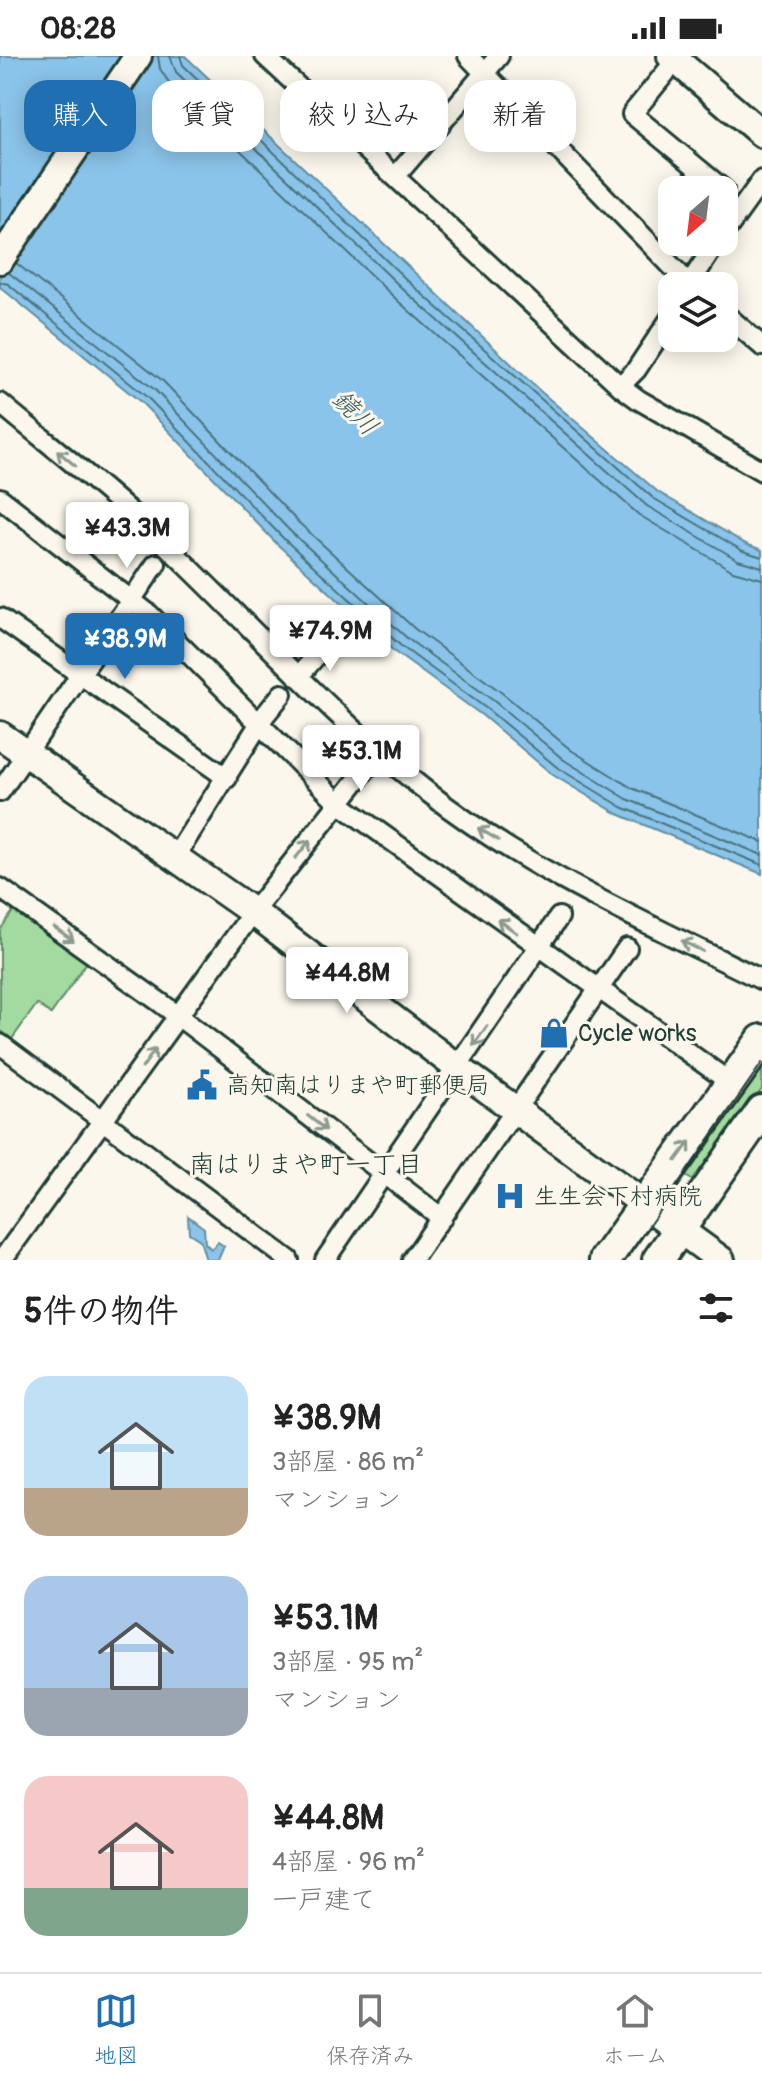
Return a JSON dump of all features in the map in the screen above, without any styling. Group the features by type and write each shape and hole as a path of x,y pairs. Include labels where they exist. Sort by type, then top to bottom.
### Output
{"main road":[{"path":"605,1260 762,1040"},
{"path":"658,1260 762,1111"}],"street":[{"path":"0,260 138,56"},
{"path":"265,56 620,386 762,471"},
{"path":"468,56 675,272"},
{"path":"395,177 499,56"},
{"path":"707,176 632,114 673,58 762,134"},
{"path":"738,213 762,180"},
{"path":"738,202 743,206"},
{"path":"738,325 762,346"},
{"path":"620,386 636,370 658,337"},
{"path":"0,403 168,547 298,677 391,761 467,821 579,889 762,980"},
{"path":"0,498 132,599 340,804 537,948 731,1083"},
{"path":"0,792 156,564"},
{"path":"0,618 227,778"},
{"path":"298,677 330,640"},
{"path":"175,857 260,723 282,694"},
{"path":"0,735 253,912 458,1068 721,1260"},
{"path":"2,1260 253,912 365,770"},
{"path":"0,888 179,1016 442,1218"},
{"path":"325,1260 559,917"},
{"path":"412,1260 627,948"},
{"path":"0,1044 289,1260"}],"green space":[{"path":"14,910 87,962 51,1014 37,1004 12,1039 0,1030 0,930"},
{"path":"762,1054 762,1089 695,1182 681,1173"}],"water":[{"name":"鏡川","path":"0,56 185,56 210,80 152,80 152,152 264,152 264,131 280,146 280,152 287,152 540,391 658,492 746,544 762,550 762,874 618,814 553,775 483,716 396,653 277,544 142,403 0,287"},
{"path":"188,1216 204,1228 205,1243 211,1249 218,1242 224,1246 218,1260 206,1260 200,1240 189,1233"}],"tram line":[{"path":"625,1260 762,1063"}],"place":[{"name":"Cycle works","path":"554,1033"},
{"name":"高知南はりまや町郵便局","path":"202,1085"},
{"name":"生生会下村病院","path":"510,1196"}],"district":[{"name":"南はりまや町一丁目","path":"306,1165"}]}
